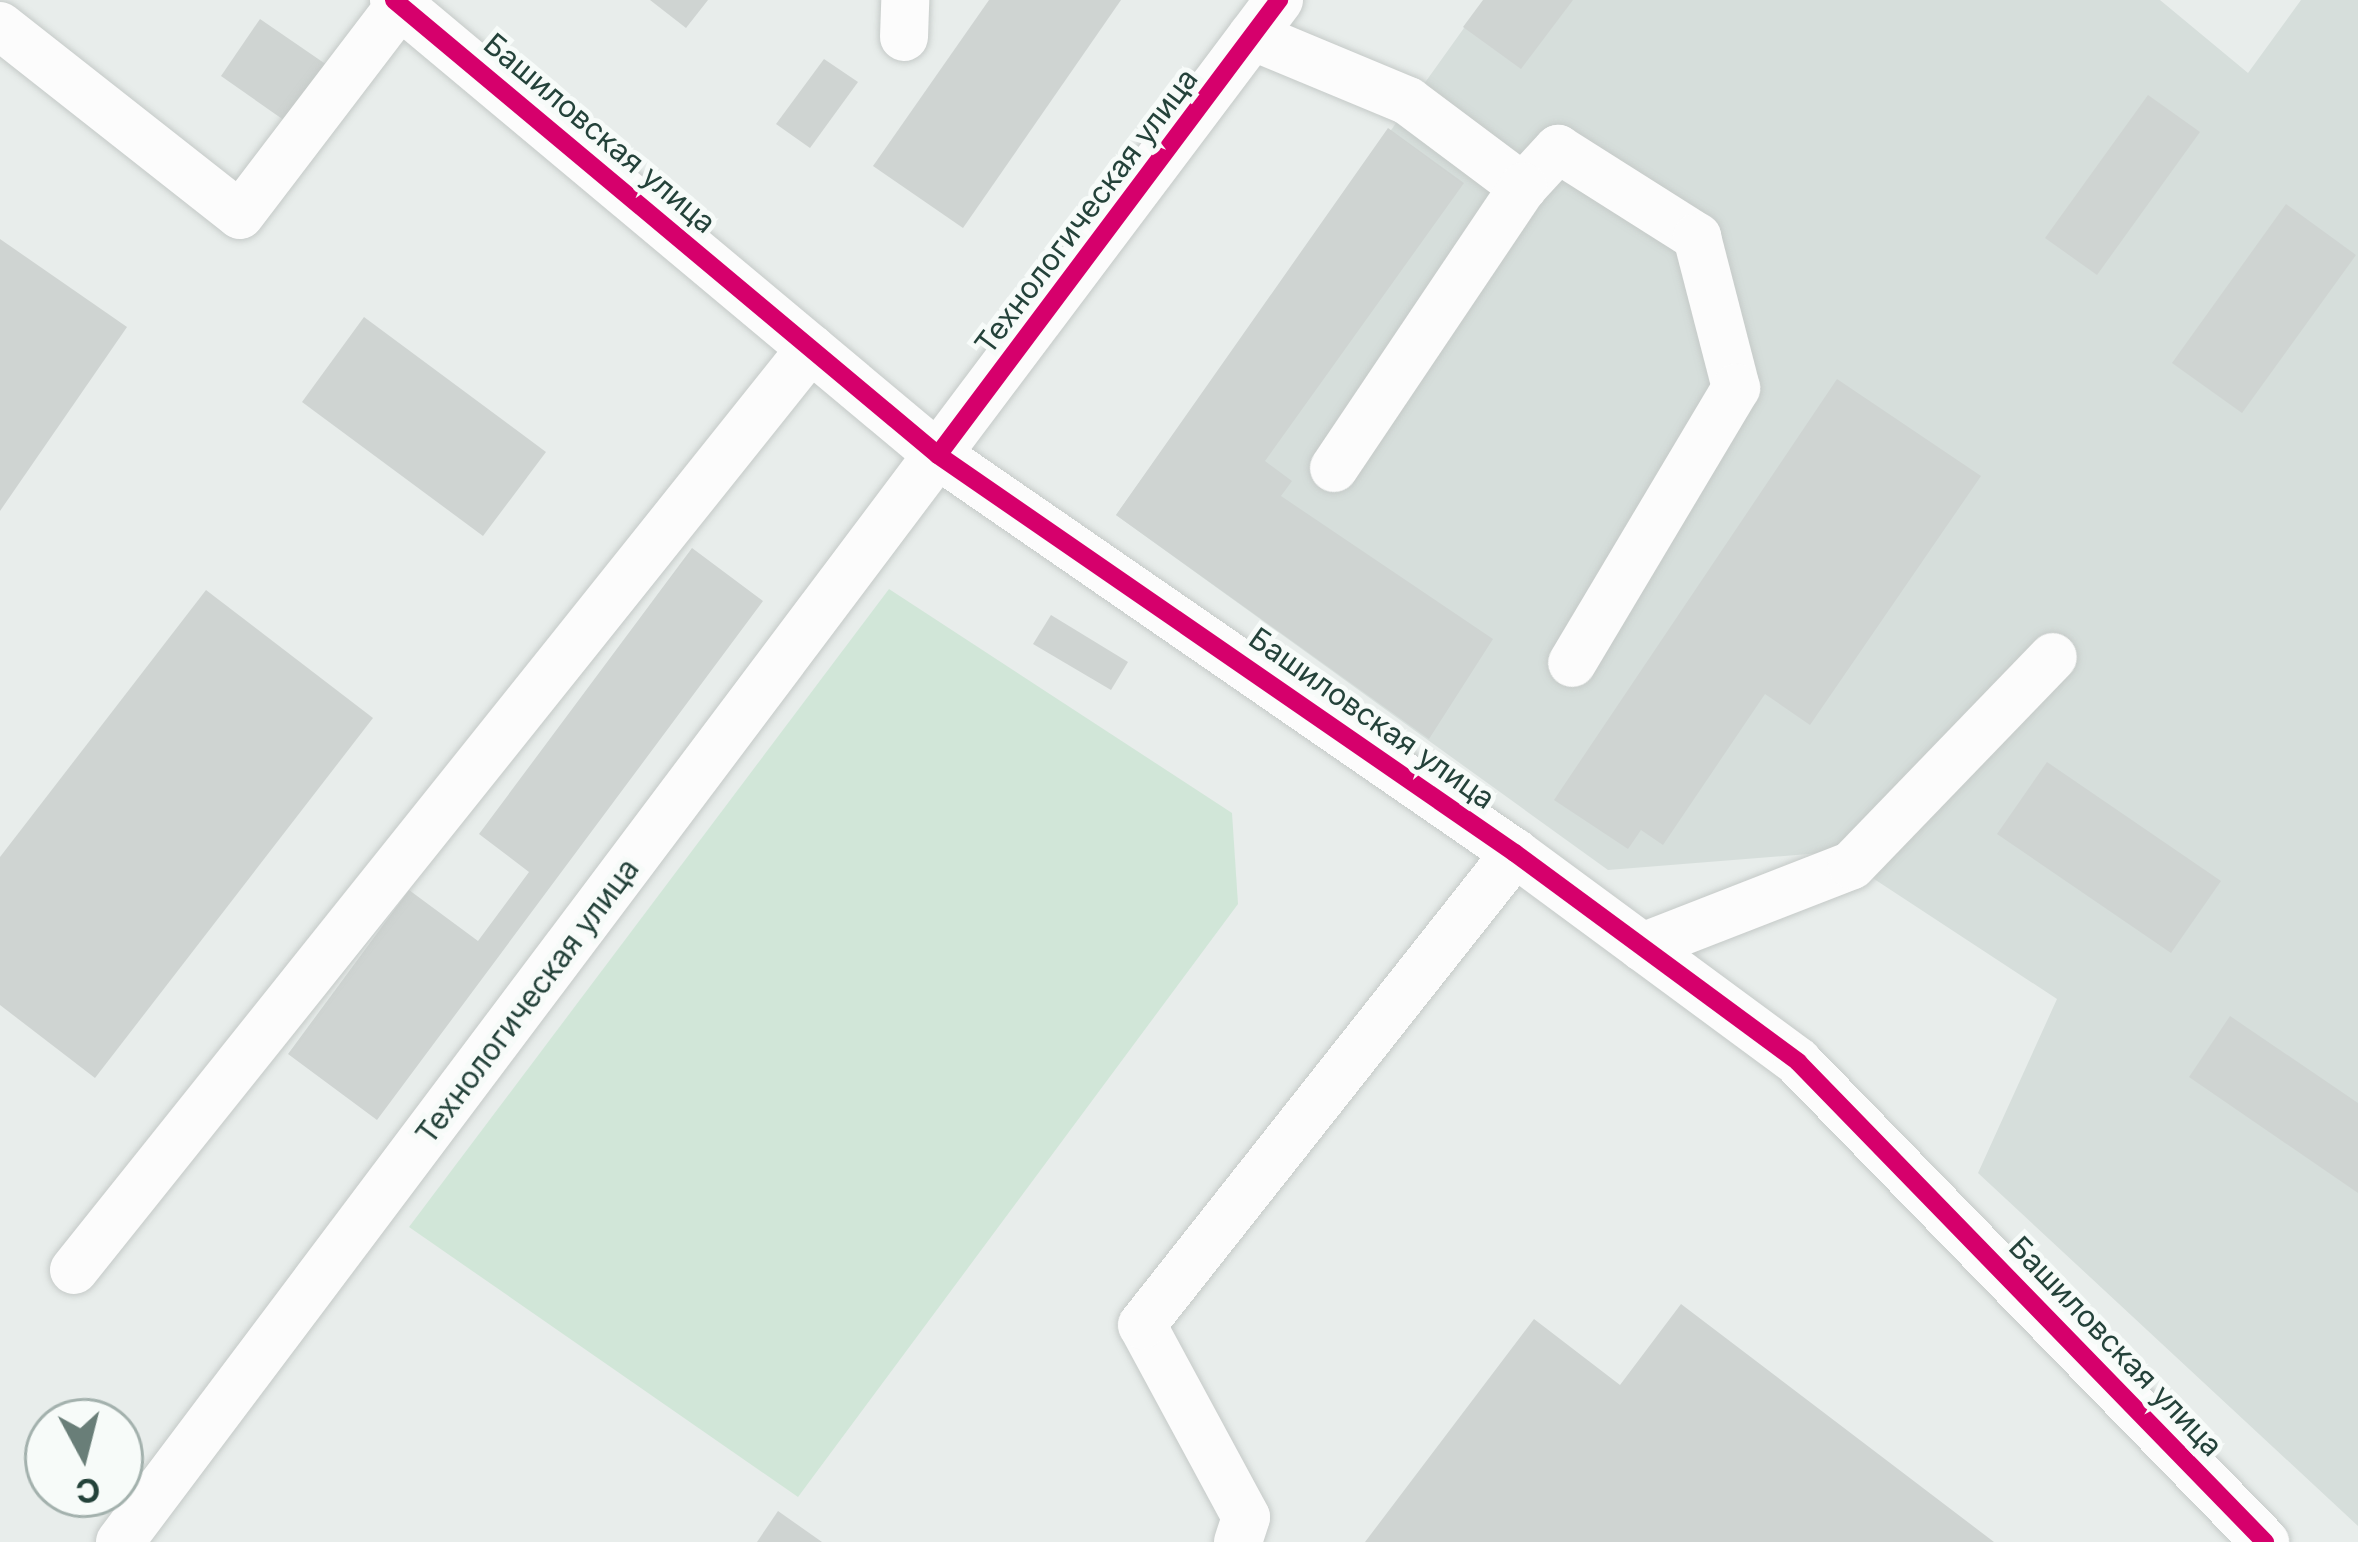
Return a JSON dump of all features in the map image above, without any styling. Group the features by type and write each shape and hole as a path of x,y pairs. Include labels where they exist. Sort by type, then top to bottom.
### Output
{"street":[{"path":"0,26 240,215 397,3"},
{"name":"Башиловская улица","path":"397,3 938,455 1515,854 1798,1062 2265,1542"},
{"path":"1266,18 1408,101 1523,188"},
{"name":"Технологическая улица","path":"120,1542 1266,18"},
{"path":"1334,468 1523,188 1558,149 1697,237 1736,388 1572,663"},
{"path":"74,1270 811,348"},
{"path":"1642,947 1852,865 2053,657"},
{"path":"1238,1542 1246,1516 1142,1325 1515,854"}],"shaded area":[{"path":"1484,0 2160,0 2248,73 2301,0 2358,0 2358,1526 1978,1173 2057,999 1833,852 1608,870 1116,515"}],"green space":[{"path":"889,589 1232,813 1238,904 798,1497 409,1227"}],"building":[{"path":"650,0 708,0 686,28"},
{"path":"989,0 1121,0 963,228 873,166"},
{"path":"1483,0 1573,0 1521,69 1463,27"},
{"path":"260,19 327,65 288,123 221,76"},
{"path":"824,59 858,82 810,148 776,124"},
{"path":"2148,95 2200,132 2097,275 2045,238"},
{"path":"1388,128 1464,183 1265,461 1292,481 1281,496 1493,639 1429,739 1116,515"},
{"path":"2286,204 2356,255 2242,413 2172,363"},
{"path":"0,239 127,327 0,511"},
{"path":"364,317 546,452 483,536 302,402"},
{"path":"1837,379 1981,476 1810,725 1765,694 1663,845 1641,830 1628,849 1554,800"},
{"path":"692,548 763,601 377,1120 288,1054 409,890 478,941 529,872 479,834"},
{"path":"206,590 373,718 95,1078 0,1005 0,857"},
{"path":"1051,615 1128,662 1111,690 1033,644"},
{"path":"2047,762 2221,881 2171,953 1997,834"},
{"path":"2230,1016 2358,1103 2358,1193 2189,1077"},
{"path":"1681,1304 1994,1542 1365,1542 1534,1319 1620,1385"},
{"path":"778,1511 822,1542 757,1542"}],"cycle path":[{"path":"394,0 938,455 1515,853 1798,1062 2265,1542"},
{"path":"938,455 1279,0"}]}
